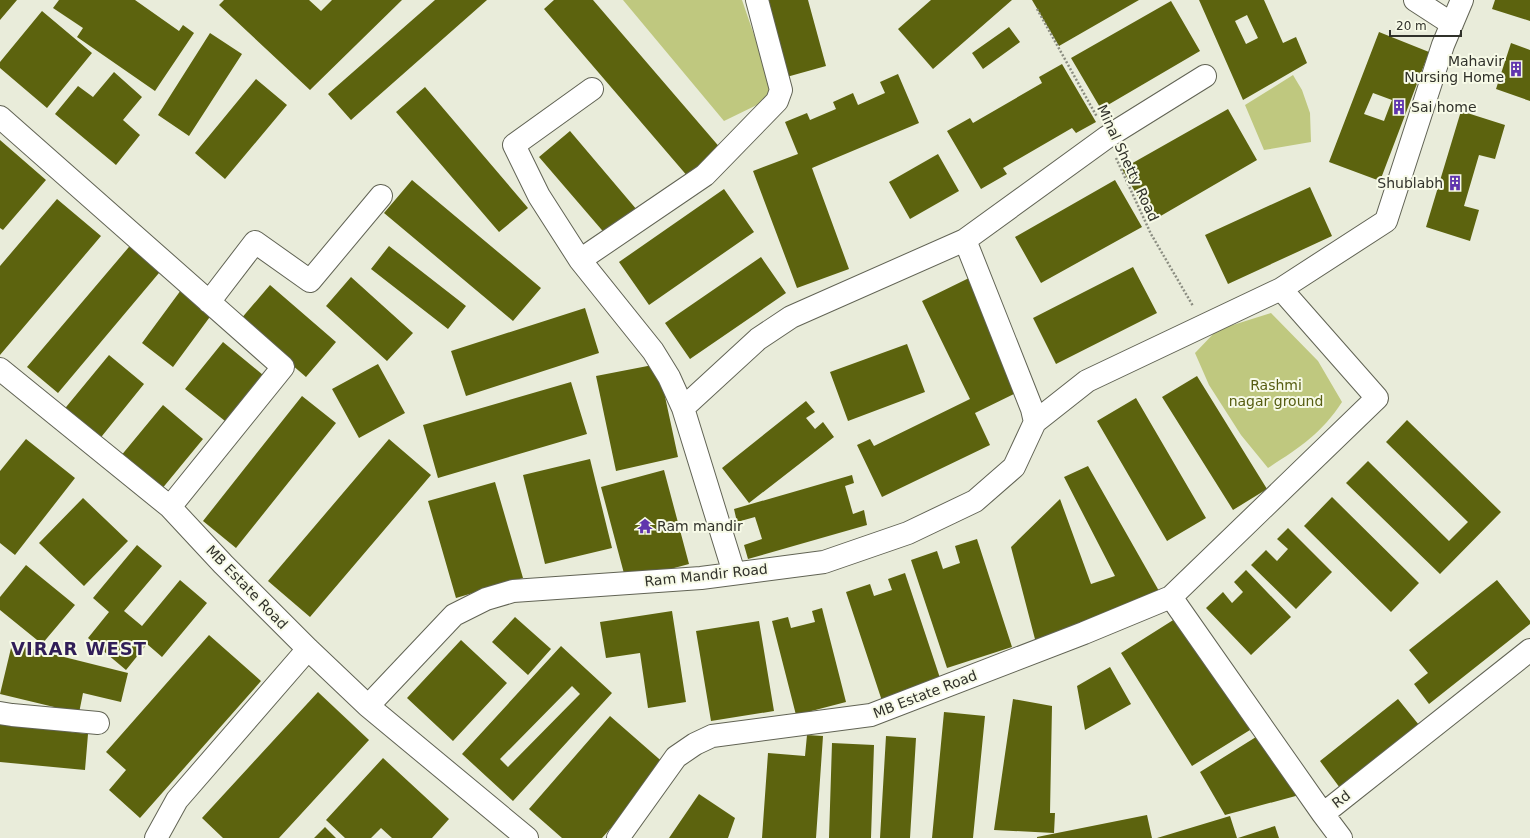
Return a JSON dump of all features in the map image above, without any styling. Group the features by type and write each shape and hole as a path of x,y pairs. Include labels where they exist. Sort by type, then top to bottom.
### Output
{"street":[{"path":"580,260 705,175 777,101 781,90 757,0"},
{"path":"1416,0 1452,24"},
{"path":"965,240 1032,409 1035,422 1087,381 1281,289 1386,221 1443,46 1462,0"},
{"path":"684,408 758,339 790,317 965,240 1107,137 1205,76"},
{"path":"592,89 514,145 539,196 580,260 652,351 669,377 684,408 734,574"},
{"path":"0,117 282,367 170,507"},
{"path":"209,302 255,242 310,281 381,196"},
{"path":"1171,597 1377,398 1281,289"},
{"name":"MB Estate Road","path":"0,369 170,507 223,564 308,649 368,706 527,838"},
{"name":"Ram Mandir Road","path":"368,706 454,615 486,599 513,591 701,578 824,562 908,533 975,501 1014,467 1035,422"},
{"name":"Rd","path":"1171,597 1322,814 1530,650"},
{"name":"MB Estate Road","path":"618,838 676,757 695,744 712,736 871,715 1084,633 1171,597"},
{"path":"156,838 177,800 308,649"},
{"path":"0,713 98,723"},
{"path":"1322,814 1323,838"},
{"path":"1322,814 1341,838"}],"path":[{"name":"Minal Shetty Road","path":"1037,8 1107,137 1151,234 1205,325"}],"green space":[{"path":"623,0 742,0 775,96 724,121"},
{"path":"1293,75 1302,90 1310,113 1311,142 1264,150 1245,105"},
{"name":"Rashmi nagar ground","path":"1271,313 1318,361 1342,402 1318,431 1290,454 1268,468 1241,435 1209,385 1195,353 1217,330"}],"building":[{"path":"0,0 17,0 0,20"},
{"path":"59,0 135,0 179,31 183,25 194,33 155,91 77,37 83,28 53,8"},
{"path":"224,0 309,0 321,11 332,0 402,0 310,90 219,5"},
{"path":"435,0 487,0 351,120 328,94"},
{"path":"554,0 593,0 722,150 689,178 544,9"},
{"path":"761,0 808,0 826,66 783,78"},
{"path":"931,0 1012,0 933,69 898,29"},
{"path":"1032,0 1139,0 1059,46"},
{"path":"1199,0 1264,0 1283,43 1296,37 1307,63 1243,100","holes":["1247,15 1258,38 1246,44 1235,21"]},
{"path":"1495,0 1530,0 1530,21 1492,9"},
{"path":"1171,1 1200,51 1101,109 1071,58"},
{"path":"42,11 92,53 47,108 0,68 0,62"},
{"path":"1009,27 1020,42 983,69 972,53"},
{"name":"Sai home","path":"1379,32 1429,52 1380,181 1329,162","holes":["1373,93 1392,100 1384,121 1364,114"]},
{"path":"210,33 242,54 189,136 158,115"},
{"name":"Mahavir Nursing Home","path":"1511,43 1530,50 1530,101 1496,89"},
{"path":"1062,64 1096,122 1076,133 1072,128 1003,168 1007,174 981,189 947,131 970,118 973,123 1042,83 1039,77"},
{"path":"114,72 142,97 123,120 140,135 116,165 55,114 78,86 93,97"},
{"path":"898,74 919,123 812,168 849,269 797,288 753,171 798,154 785,122 807,113 810,120 836,109 833,102 853,93 858,105 885,93 880,82"},
{"path":"256,79 287,105 225,179 195,153"},
{"path":"425,87 528,208 499,232 396,112"},
{"path":"1228,109 1257,160 1152,221 1122,169"},
{"name":"Shublabh","path":"1461,111 1505,125 1495,159 1479,155 1464,206 1479,210 1470,241 1426,227"},
{"path":"570,131 637,210 607,236 539,157"},
{"path":"0,140 46,180 3,230 0,228"},
{"path":"938,154 959,191 910,219 889,182"},
{"path":"412,180 541,288 513,321 384,213"},
{"path":"1115,180 1142,227 1041,283 1015,237"},
{"path":"1310,187 1332,236 1228,284 1205,235"},
{"path":"724,189 754,232 649,305 619,262"},
{"path":"57,199 101,236 0,355 0,266"},
{"path":"134,241 164,267 58,393 27,367"},
{"path":"389,246 466,306 448,329 371,269"},
{"path":"761,257 786,293 690,359 665,323"},
{"path":"1133,267 1157,313 1056,364 1033,318"},
{"path":"351,277 413,333 387,361 326,306"},
{"path":"969,278 1024,389 975,413 990,445 882,497 857,445 870,439 874,446 970,399 922,301"},
{"path":"270,285 336,342 306,377 240,320"},
{"path":"181,290 212,314 173,367 142,343"},
{"path":"585,308 599,353 466,396 451,351"},
{"path":"223,342 263,375 225,421 185,389"},
{"path":"907,344 925,392 848,421 830,372"},
{"path":"109,355 144,384 98,441 62,412"},
{"path":"378,364 405,413 359,438 332,389"},
{"path":"658,364 678,457 616,471 596,376"},
{"path":"1197,376 1267,489 1233,510 1162,397"},
{"path":"571,382 587,434 438,478 423,425"},
{"path":"302,396 336,423 236,548 203,521"},
{"path":"1136,398 1206,518 1167,541 1097,421"},
{"path":"806,401 815,412 806,418 815,429 823,422 834,437 749,503 722,468"},
{"path":"163,405 203,439 161,490 120,457"},
{"path":"1407,420 1501,512 1440,574 1346,483 1368,461 1449,541 1468,522 1386,442"},
{"path":"26,439 75,478 15,555 0,543 0,471"},
{"path":"389,439 431,475 310,617 268,581"},
{"path":"590,459 612,548 545,564 523,475"},
{"path":"1088,466 1159,591 1036,643 1011,547 1060,499 1091,584 1115,576 1064,477"},
{"name":"Ram mandir","path":"664,470 689,564 626,581 601,487"},
{"path":"852,475 854,483 845,486 853,514 864,510 867,525 748,559 744,545 762,539 755,517 737,522 734,509"},
{"path":"495,482 523,578 456,598 428,501"},
{"path":"1332,497 1419,583 1391,612 1304,526"},
{"path":"83,498 128,541 84,586 39,543"},
{"path":"1288,528 1332,572 1296,609 1251,565 1266,550 1277,561 1288,549 1277,539"},
{"path":"977,539 1012,647 947,668 911,560 937,551 943,569 960,563 955,546"},
{"path":"137,545 162,566 124,611 142,626 180,580 207,603 162,657 147,644 126,670 88,638 109,612 93,598"},
{"path":"26,565 75,605 42,644 0,610 0,597"},
{"path":"1246,570 1291,617 1251,655 1206,608 1223,592 1232,603 1243,592 1234,582"},
{"path":"905,573 942,684 883,704 846,592 870,584 874,596 892,590 888,579"},
{"path":"1497,580 1530,621 1530,624 1429,704 1414,684 1428,673 1409,650"},
{"path":"822,608 846,702 796,715 772,621 788,617 791,628 815,622 812,611"},
{"path":"672,611 686,702 648,708 640,653 606,658 600,622"},
{"path":"515,617 551,649 528,675 492,642"},
{"path":"1178,617 1250,730 1192,766 1121,653"},
{"path":"759,621 774,711 711,721 696,631"},
{"path":"209,635 261,681 140,818 109,790 126,770 106,752"},
{"path":"461,640 507,683 453,741 407,698"},
{"path":"12,644 128,673 121,702 83,693 79,713 0,694"},
{"path":"561,646 612,693 513,801 462,754","holes":["572,686 580,694 508,767 500,759"]},
{"path":"1110,667 1131,704 1085,730 1077,686"},
{"path":"318,692 369,740 279,838 223,838 202,818"},
{"path":"1013,699 1052,706 1050,813 1055,813 1054,833 994,830"},
{"path":"1398,699 1419,725 1340,788 1320,761"},
{"path":"944,712 985,716 973,838 932,838"},
{"path":"610,716 666,765 602,838 562,838 529,809"},
{"path":"0,724 88,734 85,770 0,762"},
{"path":"1264,732 1303,794 1225,815 1200,772"},
{"path":"807,735 823,736 816,838 762,838 768,753 805,756"},
{"path":"886,736 916,738 910,838 880,838"},
{"path":"832,743 874,745 871,838 829,838"},
{"path":"383,758 449,819 432,838 392,838 381,828 371,838 345,838 326,820"},
{"path":"699,794 735,818 728,838 669,838"},
{"path":"1147,815 1152,838 1037,838 1037,837"},
{"path":"1230,816 1237,838 1157,838"},
{"path":"1275,826 1279,838 1238,838"},
{"path":"325,827 336,838 314,838"}],"place":[{"name":"Mahavir Nursing Home","path":"1516,69"},
{"name":"Sai home","path":"1399,107"},
{"name":"Shublabh","path":"1455,183"},
{"name":"Ram mandir","path":"645,526"}],"district":[{"name":"VIRAR WEST","path":"79,649"}]}
